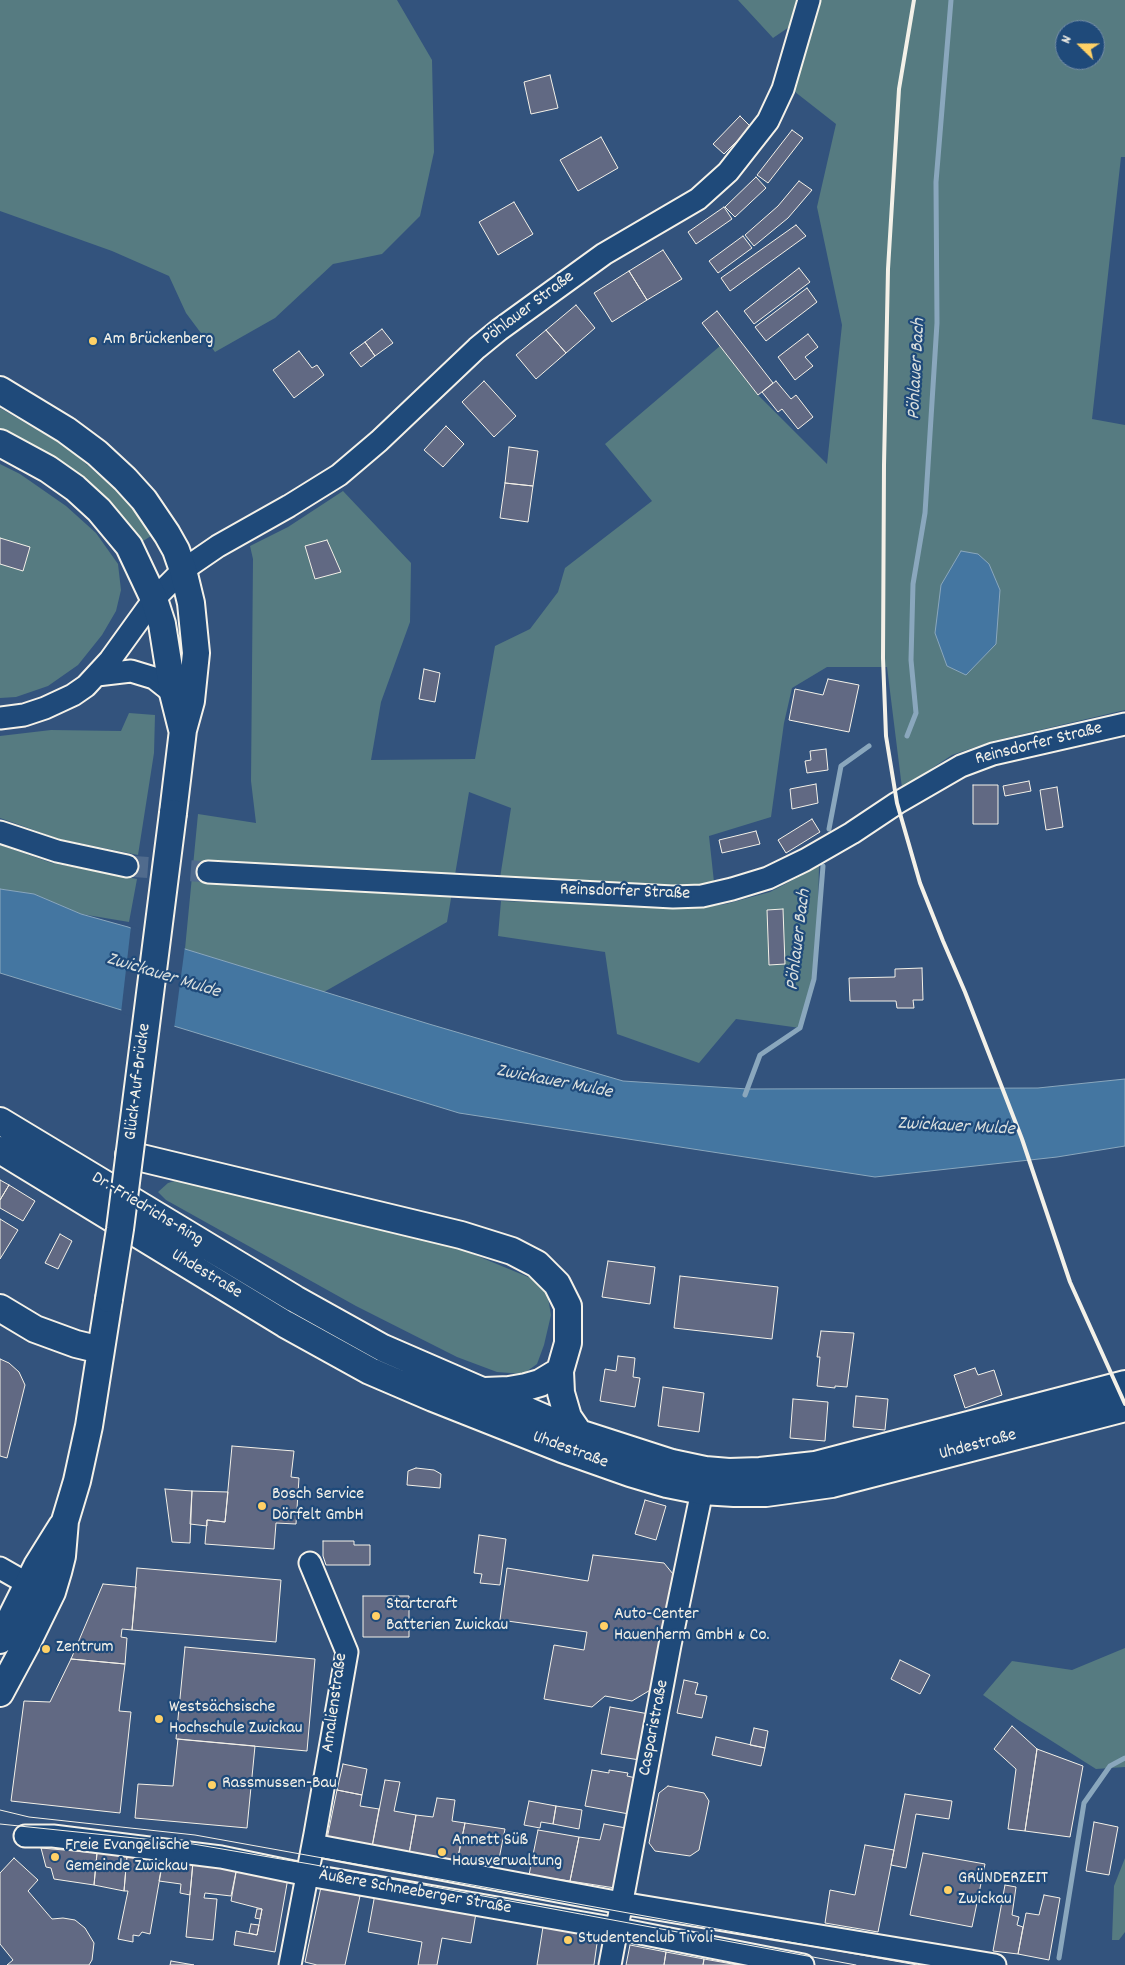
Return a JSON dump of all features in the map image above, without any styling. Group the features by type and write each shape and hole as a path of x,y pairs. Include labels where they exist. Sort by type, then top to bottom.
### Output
{"main road":[{"name":"Glück-Auf-Brücke","path":"0,390 66,430 97,453 144,500 167,534 183,570 192,611 196,653 192,692 183,730 129,1155 101,1350"},
{"path":"0,443 48,469 76,488 115,528 134,555 154,599 166,640 173,694 183,730"},
{"name":"Dr.-Friedrichs-Ring","path":"0,1121 294,1299"},
{"name":"Dr.-Friedrichs-Ring","path":"0,1150 64,1189"},
{"path":"129,1155 461,1235 512,1251 537,1264 557,1284 568,1306 568,1343 560,1371 561,1393 568,1417 579,1433"},
{"name":"Uhdestraße","path":"64,1189 285,1324 370,1371 562,1449 667,1484 734,1493 766,1493 832,1484 1125,1408"},
{"name":"Uhdestraße","path":"294,1299 383,1348 579,1433 672,1463 706,1470 730,1472 760,1471 815,1464 1125,1384"},
{"path":"0,1308 35,1329 76,1344 101,1350 78,1481 65,1522 62,1556 58,1572 52,1592 0,1693"},
{"path":"479,1391 526,1388 540,1383 560,1371"},
{"path":"0,1640 28,1584 65,1522"}],"street":[{"name":"Pöhlauer Straße","path":"154,599 183,570 218,546 339,475 379,441 477,348 499,330 604,254 698,198 728,172 768,121 783,89 809,0"},
{"path":"0,718 24,715 73,695 97,675 110,660 154,599"},
{"path":"97,675 132,671 154,678 173,694"},
{"name":"Reinsdorfer Straße","path":"208,872 673,897 702,896 768,878 806,860 852,833 897,803 961,766 994,754 1125,724"},
{"path":"0,832 57,851 128,866"},
{"name":"Casparistraße","path":"610,1965 670,1645 702,1490"},
{"name":"Amalienstraße","path":"290,1965 308,1875 346,1652 310,1563"},
{"path":"0,1568 28,1584 37,1605 39,1619"},
{"name":"Äußere Schneeberger Straße","path":"25,1836 53,1836 221,1857 308,1875 617,1928 803,1965"},
{"name":"Äußere Schneeberger Straße","path":"313,1845 622,1903 995,1965"}],"green space":[{"path":"0,0 397,0 432,60 434,152 420,216 382,254 333,264 275,318 215,352 186,313 169,276 112,251 0,211"},
{"path":"738,0 800,0 795,23 773,38"},
{"path":"820,0 1125,0 1125,157 1121,157 1092,419 1125,425 1125,710 993,741 952,755 902,788 887,667 827,667 792,688 784,723 771,817 709,836 714,882 699,886 500,878 511,808 469,792 447,922 324,992 185,949 198,814 256,823 251,781 253,559 250,546 288,527 343,491 411,563 410,622 381,702 371,760 475,759 495,646 530,629 558,592 565,568 652,501 605,444 720,346 758,395 827,464 842,325 817,207 836,124 790,88"},
{"path":"0,408 68,448 135,507 154,534 140,543 0,431"},
{"path":"0,464 20,474 66,506 96,533 118,564 121,590 116,611 102,635 78,665 48,686 16,697 0,698"},
{"path":"129,713 155,715 154,753 138,855 59,839 0,818 0,736 51,730 121,731"},
{"path":"0,845 52,863 137,879 129,922 81,914 34,894 0,889"},
{"path":"819,866 814,979 800,1028 736,1019 699,1063 617,1034 605,952 498,936 501,901 695,908 726,904 770,892"},
{"path":"181,1179 210,1184 463,1250 533,1279 547,1292 551,1315 544,1345 537,1364 523,1374 497,1372 457,1357 356,1306 166,1200 158,1192 168,1183"},
{"path":"1125,1648 1125,1767 1096,1769 983,1695 1012,1661 1072,1670"},
{"path":"1125,1858 1125,1932 1119,1940 1112,1940 1114,1886"}],"water":[{"path":"961,551 978,554 989,564 1000,590 996,644 966,675 947,666 935,633 941,585"},
{"name":"Zwickauer Mulde","path":"0,889 34,894 81,914 128,927 185,949 623,1081 748,1089 1038,1088 1125,1079 1125,1146 1057,1157 875,1177 459,1113 0,973"}],"pier":[{"path":"131,926 185,946 174,1029 121,1013"}],"building":[{"path":"550,75 558,108 531,114 524,82"},
{"path":"740,116 751,127 724,154 713,144"},
{"path":"792,130 803,138 768,183 757,175"},
{"path":"601,137 618,168 578,191 560,160"},
{"path":"756,177 766,188 735,217 725,207"},
{"path":"799,181 812,190 788,218 754,246 745,235 778,206"},
{"path":"514,202 533,234 498,255 479,222"},
{"path":"724,207 732,219 696,244 688,232"},
{"path":"796,225 806,236 730,291 721,278"},
{"path":"743,236 752,248 718,273 709,261"},
{"path":"663,250 682,279 647,300 629,271"},
{"path":"799,268 810,282 754,324 744,311"},
{"path":"629,271 647,300 612,322 594,293"},
{"path":"807,288 817,302 766,341 755,327"},
{"path":"576,305 595,328 566,353 546,330"},
{"path":"717,311 773,383 758,395 702,323"},
{"path":"382,329 393,343 375,356 365,342"},
{"path":"546,330 566,353 536,379 516,355"},
{"path":"808,334 818,347 805,357 813,366 795,380 778,357"},
{"path":"365,342 375,356 361,367 350,353"},
{"path":"299,351 312,368 317,365 324,375 294,398 273,370"},
{"path":"484,381 516,416 494,437 462,402"},
{"path":"776,381 791,399 796,395 813,417 798,429 782,409 778,412 762,392"},
{"path":"446,426 464,444 443,467 424,450"},
{"path":"509,447 538,451 533,486 505,483"},
{"path":"505,483 533,486 528,522 500,518"},
{"path":"0,538 30,547 23,571 0,564"},
{"path":"327,540 341,572 315,579 305,546"},
{"path":"424,669 440,673 435,702 419,699"},
{"path":"828,679 859,685 849,732 789,720 795,689 823,695"},
{"path":"826,749 828,770 807,773 805,761 811,760 810,751"},
{"path":"1029,781 1031,791 1005,796 1003,786"},
{"path":"816,784 818,803 792,809 790,789"},
{"path":"973,785 998,785 998,824 973,824"},
{"path":"1057,787 1063,827 1046,830 1040,790"},
{"path":"812,819 820,832 786,853 778,840"},
{"path":"756,831 760,844 722,853 719,840"},
{"path":"783,909 785,964 769,965 767,910"},
{"path":"922,968 923,1000 913,1000 914,1008 897,1008 896,1001 850,1001 849,978 895,977 895,969"},
{"path":"0,1180 9,1185 0,1200"},
{"path":"9,1185 35,1201 23,1221 0,1208 0,1200"},
{"path":"0,1219 18,1230 0,1259"},
{"path":"60,1234 72,1241 58,1269 45,1263"},
{"path":"608,1261 655,1267 650,1304 602,1297"},
{"path":"680,1276 778,1287 772,1339 674,1328"},
{"path":"821,1331 854,1333 847,1387 817,1386 820,1357 817,1357"},
{"path":"618,1356 635,1358 633,1377 640,1378 635,1407 600,1401 605,1369 616,1371"},
{"path":"0,1359 9,1363 19,1372 25,1385 7,1458 0,1456"},
{"path":"975,1368 978,1375 994,1370 1002,1395 965,1408 954,1375"},
{"path":"663,1387 704,1393 699,1432 658,1426"},
{"path":"856,1396 888,1399 885,1430 853,1427"},
{"path":"793,1399 828,1402 825,1441 790,1438"},
{"name":"Bosch Service Dörfelt GmbH","path":"232,1446 294,1451 291,1477 299,1478 296,1524 276,1523 274,1549 205,1544 207,1520 225,1522"},
{"path":"416,1468 434,1470 441,1474 440,1488 407,1485 408,1471"},
{"path":"165,1489 192,1491 190,1543 172,1542"},
{"path":"192,1491 228,1492 225,1522 207,1520 207,1526 190,1524"},
{"path":"645,1500 666,1506 656,1540 635,1534"},
{"path":"479,1535 506,1539 500,1585 480,1583 482,1574 474,1573"},
{"path":"323,1541 354,1541 354,1545 370,1545 370,1565 326,1565 323,1556"},
{"name":"Auto-Center Hauenherm GmbH & Co.","path":"593,1555 664,1563 673,1574 652,1689 632,1701 605,1696 592,1707 544,1699 554,1645 584,1650 587,1632 500,1620 507,1568 588,1581"},
{"path":"137,1568 281,1580 276,1642 132,1630"},
{"path":"103,1584 136,1587 132,1630 122,1629 121,1637 127,1638 125,1664 71,1659"},
{"path":"363,1596 409,1596 409,1637 363,1637"},
{"path":"185,1647 315,1659 307,1751 176,1739"},
{"path":"71,1659 125,1664 119,1711 131,1712 120,1813 11,1801 24,1701 50,1702"},
{"path":"900,1660 930,1675 920,1694 891,1679"},
{"path":"684,1680 698,1683 695,1694 707,1696 702,1718 677,1713"},
{"path":"610,1707 649,1714 640,1760 601,1754"},
{"path":"1012,1726 1037,1749 1025,1831 1008,1829 1016,1769 994,1749"},
{"path":"754,1728 768,1731 765,1748 750,1745"},
{"path":"716,1737 765,1748 761,1766 712,1755"},
{"name":"Rassmussen-Bau","path":"178,1739 255,1746 247,1828 135,1818 138,1784 173,1786"},
{"path":"1037,1749 1083,1766 1070,1837 1025,1831"},
{"path":"343,1764 367,1769 362,1795 337,1790"},
{"path":"592,1770 609,1773 609,1770 628,1773 627,1776 636,1778 629,1814 585,1806"},
{"path":"385,1780 400,1782 394,1811 416,1815 409,1854 372,1847"},
{"path":"668,1786 704,1793 709,1801 699,1850 690,1856 655,1851 649,1843 659,1793"},
{"path":"337,1790 362,1795 360,1806 379,1809 372,1847 327,1839"},
{"path":"905,1794 952,1801 949,1819 916,1814 906,1868 891,1865"},
{"path":"437,1798 455,1800 452,1821 465,1823 457,1862 409,1854 416,1815 433,1817"},
{"path":"529,1801 556,1806 553,1824 541,1822 540,1828 524,1825"},
{"path":"556,1806 582,1810 579,1829 553,1824"},
{"path":"1094,1822 1118,1827 1109,1875 1086,1871"},
{"path":"465,1823 505,1829 497,1869 457,1862"},
{"path":"604,1824 626,1828 615,1888 570,1881 579,1837 600,1840"},
{"path":"538,1830 579,1837 570,1881 529,1875"},
{"path":"865,1845 894,1850 878,1932 825,1923 830,1890 855,1895"},
{"path":"41,1848 97,1853 94,1885 54,1879 51,1868 46,1867"},
{"path":"97,1853 127,1856 124,1891 94,1885"},
{"name":"GRÜNDERZEIT Zwickau","path":"923,1853 985,1864 972,1927 910,1915"},
{"path":"127,1856 163,1860 150,1934 142,1932 139,1936 133,1935 133,1942 118,1939 128,1891 124,1891"},
{"path":"14,1858 38,1880 28,1891 52,1919 75,1920 85,1928 94,1943 92,1960 89,1965 7,1965 13,1960 0,1944 0,1873"},
{"path":"163,1860 193,1862 190,1895 180,1893 181,1884 159,1881"},
{"path":"193,1862 237,1867 231,1896 205,1893 204,1898 217,1899 213,1940 186,1937"},
{"path":"237,1867 288,1878 275,1952 234,1945 236,1931 257,1935 262,1909 231,1901"},
{"path":"1005,1885 1016,1887 1012,1915 1019,1917 1017,1925 1023,1927 1018,1954 993,1951"},
{"path":"321,1887 360,1896 345,1965 317,1965 305,1962"},
{"path":"375,1894 476,1913 471,1943 442,1938 437,1965 418,1965 422,1942 368,1932"},
{"path":"1044,1895 1060,1898 1049,1960 1018,1954 1026,1913 1039,1915"},
{"path":"257,1909 262,1909 260,1919 255,1918"},
{"path":"251,1924 259,1925 257,1935 249,1933"},
{"path":"543,1927 598,1936 594,1965 537,1965"},
{"path":"630,1945 666,1952 664,1965 626,1965"},
{"path":"666,1952 704,1959 703,1965 664,1965"},
{"path":"704,1959 738,1965 703,1965"},
{"path":"171,1961 194,1965 170,1965"}],"waterway":[{"name":"Pöhlauer Bach","path":"907,736 916,713 911,660 913,584 925,513 937,323 936,182 951,0"},
{"name":"Pöhlauer Bach","path":"829,829 841,766 869,746"},
{"name":"Pöhlauer Bach","path":"745,1095 760,1055 800,1028 814,979 823,866"},
{"path":"1059,1958 1084,1803 1110,1766 1125,1758"}],"tunnel":[{"path":"127,866 208,872"}],"tram line":[{"path":"0,1810 29,1817 195,1835 917,1965"},
{"path":"0,1824 193,1844 856,1965"}],"railway":[{"path":"914,0 899,89 888,269 883,658 886,736 897,803 920,883 1022,1139 1070,1282 1125,1404"}],"place":[{"name":"Am Brückenberg","path":"93,341"},
{"name":"Bosch Service Dörfelt GmbH","path":"262,1506"},
{"name":"Startcraft Batterien Zwickau","path":"376,1616"},
{"name":"Auto-Center Hauenherm GmbH & Co.","path":"604,1626"},
{"name":"Zentrum","path":"46,1649"},
{"name":"Westsächsische Hochschule Zwickau","path":"159,1719"},
{"name":"Rassmussen-Bau","path":"212,1785"},
{"name":"Annett Süß Hausverwaltung","path":"442,1852"},
{"name":"Freie Evangelische Gemeinde Zwickau","path":"55,1857"},
{"name":"GRÜNDERZEIT Zwickau","path":"948,1890"},
{"name":"Studentenclub Tivoli","path":"568,1940"}]}
